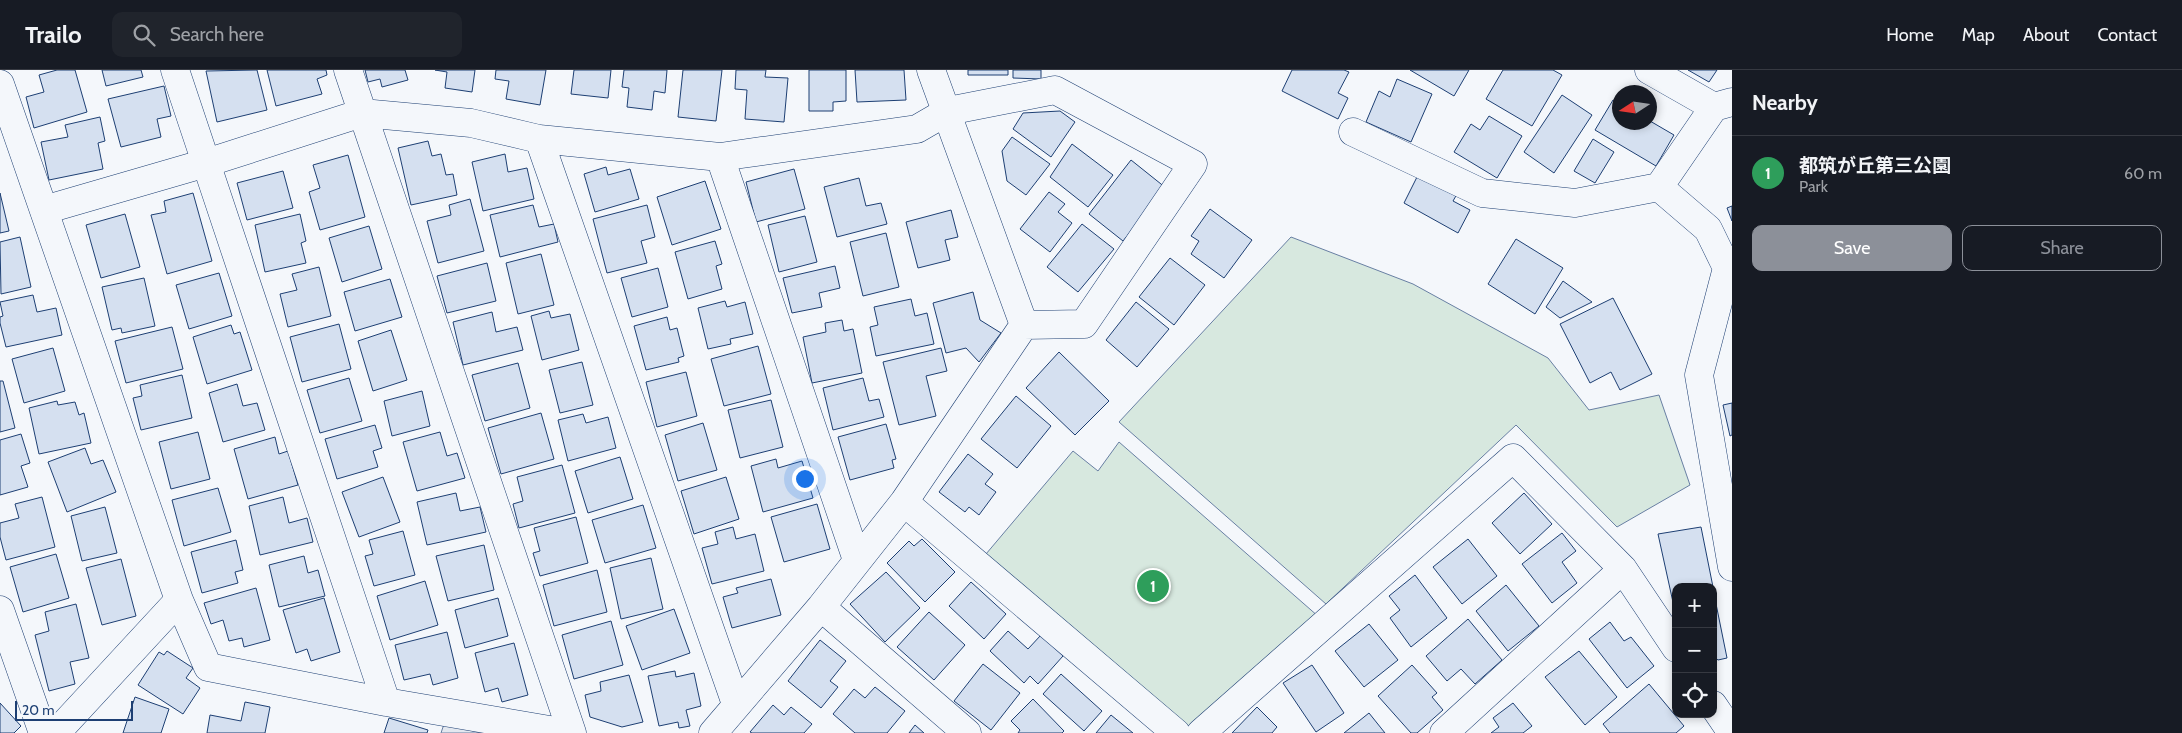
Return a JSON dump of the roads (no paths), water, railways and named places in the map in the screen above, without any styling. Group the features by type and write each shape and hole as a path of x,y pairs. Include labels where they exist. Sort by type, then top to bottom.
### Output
{"street":[{"path":"175,70 386,702"},
{"path":"348,70 572,733"},
{"path":"931,70 948,111 1024,325"},
{"path":"1353,132 1482,193 1575,203 1659,187 1723,104 1649,70"},
{"path":"0,84 179,600 208,666 386,702 567,733"},
{"path":"44,210 206,163 362,113 471,123 539,139 720,157 917,129 948,111 1055,90 1193,164 1084,324 1024,325"},
{"path":"539,139 736,704"},
{"path":"720,157 857,560"},
{"path":"1659,187 1708,229 1727,268 1722,330 1699,375 1732,567"},
{"path":"720,730 736,704 821,607 904,502 1024,325"},
{"path":"1201,733 1239,702 1513,458 1623,569 1672,642"},
{"path":"904,502 1176,733"},
{"path":"1444,733 1623,569"},
{"path":"56,733 179,600"},
{"path":"821,607 967,733"},
{"path":"0,610 5,637 43,733"},
{"path":"1717,711 1732,733"}],"place":[{"name":"都筑が丘第三公園","path":"1153,586"}]}
